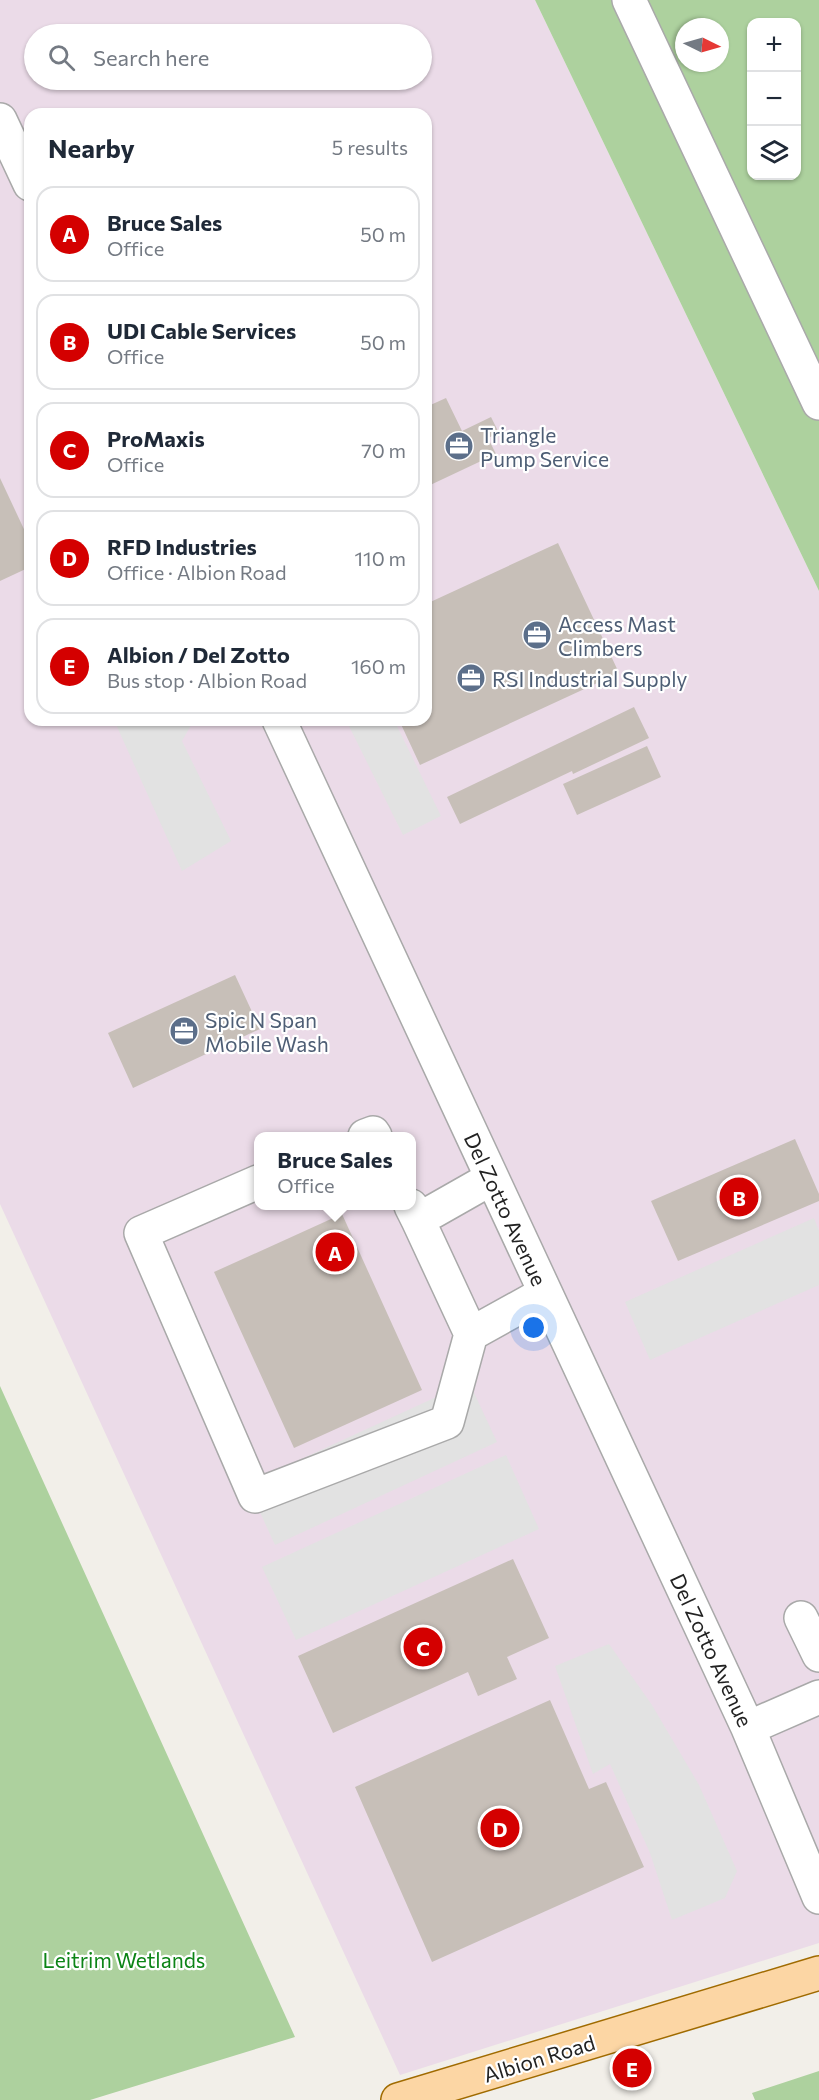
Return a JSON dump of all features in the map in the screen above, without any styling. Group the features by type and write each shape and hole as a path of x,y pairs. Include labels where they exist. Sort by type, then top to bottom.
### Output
{"main road":[{"name":"Albion Road","path":"398,2100 819,1974"}],"street":[{"path":"629,0 819,403"},
{"path":"0,120 24,171"},
{"name":"Del Zotto Avenue","path":"282,726 748,1728 819,1897"},
{"path":"254,1184 141,1233 255,1496 447,1422 471,1334 415,1213 492,1178"},
{"path":"471,1334 545,1293"},
{"path":"801,1618 819,1655"},
{"path":"748,1728 819,1697"}],"shaded area":[{"path":"0,0 535,0 819,591 819,1943 400,2075 0,1204"},
{"path":"117,726 191,726 182,741 231,841 182,871"},
{"path":"349,726 397,726 441,816 403,835"},
{"path":"814,1218 819,1231 819,1285 650,1360 625,1302"},
{"path":"469,1382 497,1442 275,1545 247,1484"},
{"path":"506,1455 539,1529 296,1640 262,1567"},
{"path":"609,1644 652,1705 699,1785 737,1871 725,1898 672,1920 650,1853 610,1764 593,1774 555,1666"}],"green space":[{"path":"535,0 819,0 819,591"},
{"name":"Leitrim Wetlands","path":"0,1386 295,2037 90,2100 0,2100"},
{"path":"819,2071 819,2100 755,2100 752,2093"}],"building":[{"name":"Triangle Pump Service","path":"446,398 462,431 491,417 499,433 488,438 496,454 432,484 432,404"},
{"path":"0,478 24,529 24,570 0,581"},
{"path":"558,543 619,673 420,765 402,726 432,726 432,601"},
{"path":"634,707 649,738 573,774 572,771 460,824 447,797"},
{"path":"647,746 661,777 577,815 563,784"},
{"name":"Spic N Span Mobile Wash","path":"235,975 260,1029 133,1088 108,1033"},
{"path":"795,1139 819,1194 819,1201 678,1261 651,1201"},
{"path":"342,1214 422,1390 294,1448 214,1272"},
{"path":"513,1559 549,1638 507,1657 517,1679 478,1696 468,1672 333,1733 298,1656"},
{"path":"550,1700 589,1789 606,1782 644,1867 432,1962 355,1787"}],"place":[{"name":"Triangle Pump Service","path":"459,446"},
{"name":"Access Mast Climbers","path":"537,635"},
{"name":"RSI Industrial Supply","path":"471,678"},
{"name":"Spic N Span Mobile Wash","path":"184,1031"},
{"name":"UDI Cable Services","path":"739,1197"},
{"name":"Bruce Sales","path":"335,1252"},
{"name":"ProMaxis","path":"423,1647"},
{"name":"RFD Industries","path":"500,1828"},
{"name":"Albion / Del Zotto","path":"632,2068"}]}
